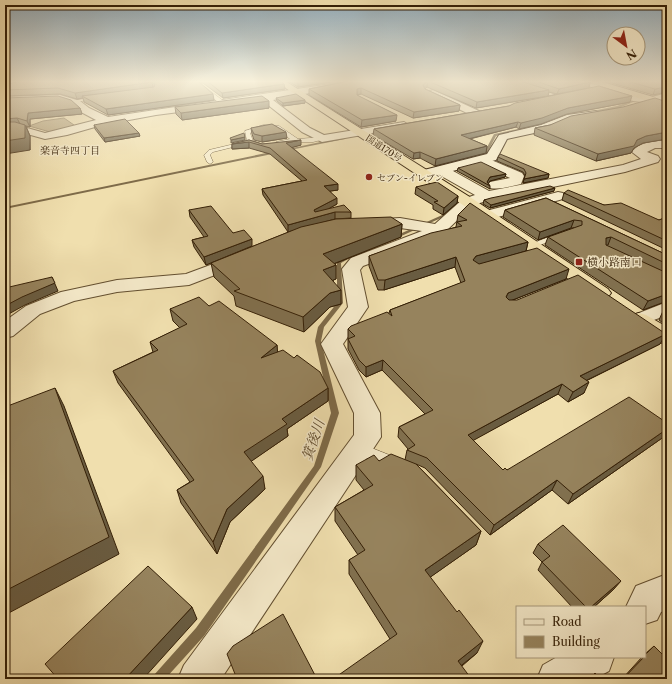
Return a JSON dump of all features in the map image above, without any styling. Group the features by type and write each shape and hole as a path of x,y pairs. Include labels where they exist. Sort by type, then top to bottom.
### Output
{"highway":[{"name":"国道170号","path":"329,113 424,174 471,196 487,215 572,281 628,311 667,337"}],"street":[{"path":"91,113 107,120"},
{"path":"5,130 20,129 45,136 63,133 107,120 150,113"},
{"path":"284,113 306,130 322,139 414,123 398,117"},
{"path":"454,116 476,113"},
{"path":"424,174 482,160 492,156 503,137 544,128 567,118 601,113"},
{"path":"441,170 471,196 487,196 625,168 654,159 638,152 653,145 667,144"},
{"path":"198,679 368,437 367,413 332,344 358,307 351,269 357,262 417,240 439,229 471,196 516,181 517,176 482,160"},
{"path":"487,215 553,198 568,210"},
{"path":"357,223 400,223 439,229"},
{"path":"5,331 33,310 68,296 117,286 189,279 254,253"},
{"path":"628,311 667,308"},
{"path":"645,606 649,599 667,592"},
{"path":"557,679 593,658"}],"lane":[{"path":"250,142 247,132 253,129 272,126 279,127 296,140"},
{"path":"210,162 207,154 211,151 250,142 262,146 296,140 313,141 322,139"},
{"path":"532,250 568,234"},
{"path":"359,449 412,470"}],"shaded area":[{"path":"64,118 74,125 73,127 50,132 29,126 43,121"}],"building":[{"path":"5,113 29,113 27,121 17,118 5,119"},
{"path":"350,113 393,113 397,115 362,120"},
{"path":"468,113 555,113 521,123 518,122 461,135 487,146 436,159 420,152 414,153 374,129"},
{"path":"589,113 667,113 667,132 646,136 637,140 634,146 598,154 535,128 550,125 571,116"},
{"path":"125,119 139,133 104,138 94,125"},
{"path":"5,122 15,122 25,125 25,138 5,141"},
{"path":"272,124 286,132 262,136 254,134 251,128"},
{"path":"244,133 245,137 231,140 230,138"},
{"path":"249,140 262,144 301,140 286,143 338,184 324,186 337,198 314,210 315,212 344,205 351,212 335,212 288,225 262,189 307,180 270,148 249,142 232,144"},
{"path":"500,154 549,174 524,179 526,173 524,169 498,157"},
{"path":"481,162 506,174 490,177 487,182 490,186 458,168"},
{"path":"437,182 458,196 444,208 434,202 438,201 416,187"},
{"path":"550,186 555,188 491,205 484,200 491,198"},
{"path":"568,190 604,205 621,203 659,220 667,217 667,241 564,193"},
{"path":"546,198 667,255 667,264 611,237 606,238 606,245 667,273 667,294 648,301 548,237 582,225 582,221 574,220 540,232 505,210"},
{"path":"470,203 528,242 476,256 473,260 479,264 537,248 569,269 508,293 506,297 509,300 517,300 578,275 666,334 580,376 589,382 573,392 562,384 468,435 503,470 505,468 507,470 629,397 667,423 667,429 573,494 557,480 494,525 427,458 407,450 415,445 399,427 433,410 383,360 366,367 359,360 348,339 355,336 348,329 351,326 387,312 392,316 390,310 465,281 456,257 385,280 378,280 369,256 431,233 462,226 457,222 467,220 458,215"},
{"path":"211,206 233,233 244,230 252,239 204,257 192,240 208,236 189,210"},
{"path":"391,217 402,224 323,254 336,265 323,270 341,290 330,293 303,317 234,291 240,289 211,263 301,227 336,219"},
{"path":"52,277 55,283 5,306 5,288"},
{"path":"199,297 209,306 219,301 277,345 261,358 283,350 294,358 297,355 320,372 328,388 282,419 287,424 244,452 263,476 227,509 213,542 177,490 194,480 113,371 158,350 150,342 187,324 170,309"},
{"path":"55,388 109,537 5,591 5,407"},
{"path":"391,454 416,464 481,531 425,570 457,612 459,610 483,641 458,661 470,677 468,679 333,679 397,634 349,560 365,550 335,507 373,485 356,465 374,455 379,461"},
{"path":"563,525 621,581 592,606 585,606 542,562 550,556 538,544"},
{"path":"148,566 192,607 125,679 58,679 45,664"},
{"path":"283,614 317,679 237,679 227,654 233,646"},
{"path":"654,646 667,659 667,679 623,679 643,658 646,658 646,654"},
{"path":"595,673 601,679 589,679"}],"waterway":[{"name":"箕後川","path":"554,117 574,114"},
{"name":"箕後川","path":"465,160 485,154 495,135 524,129 543,122"},
{"path":"285,150 344,138"},
{"path":"5,208 276,152"},
{"name":"箕後川","path":"395,237 450,213"},
{"name":"箕後川","path":"158,679 200,632 317,467 335,413 318,341 321,327 340,303 339,262 350,257"}],"place":[{"name":"セブン-イレブン","path":"369,177"},
{"name":"横小路南口","path":"579,262"}],"district":[{"name":"楽音寺四丁目","path":"70,150"}]}
